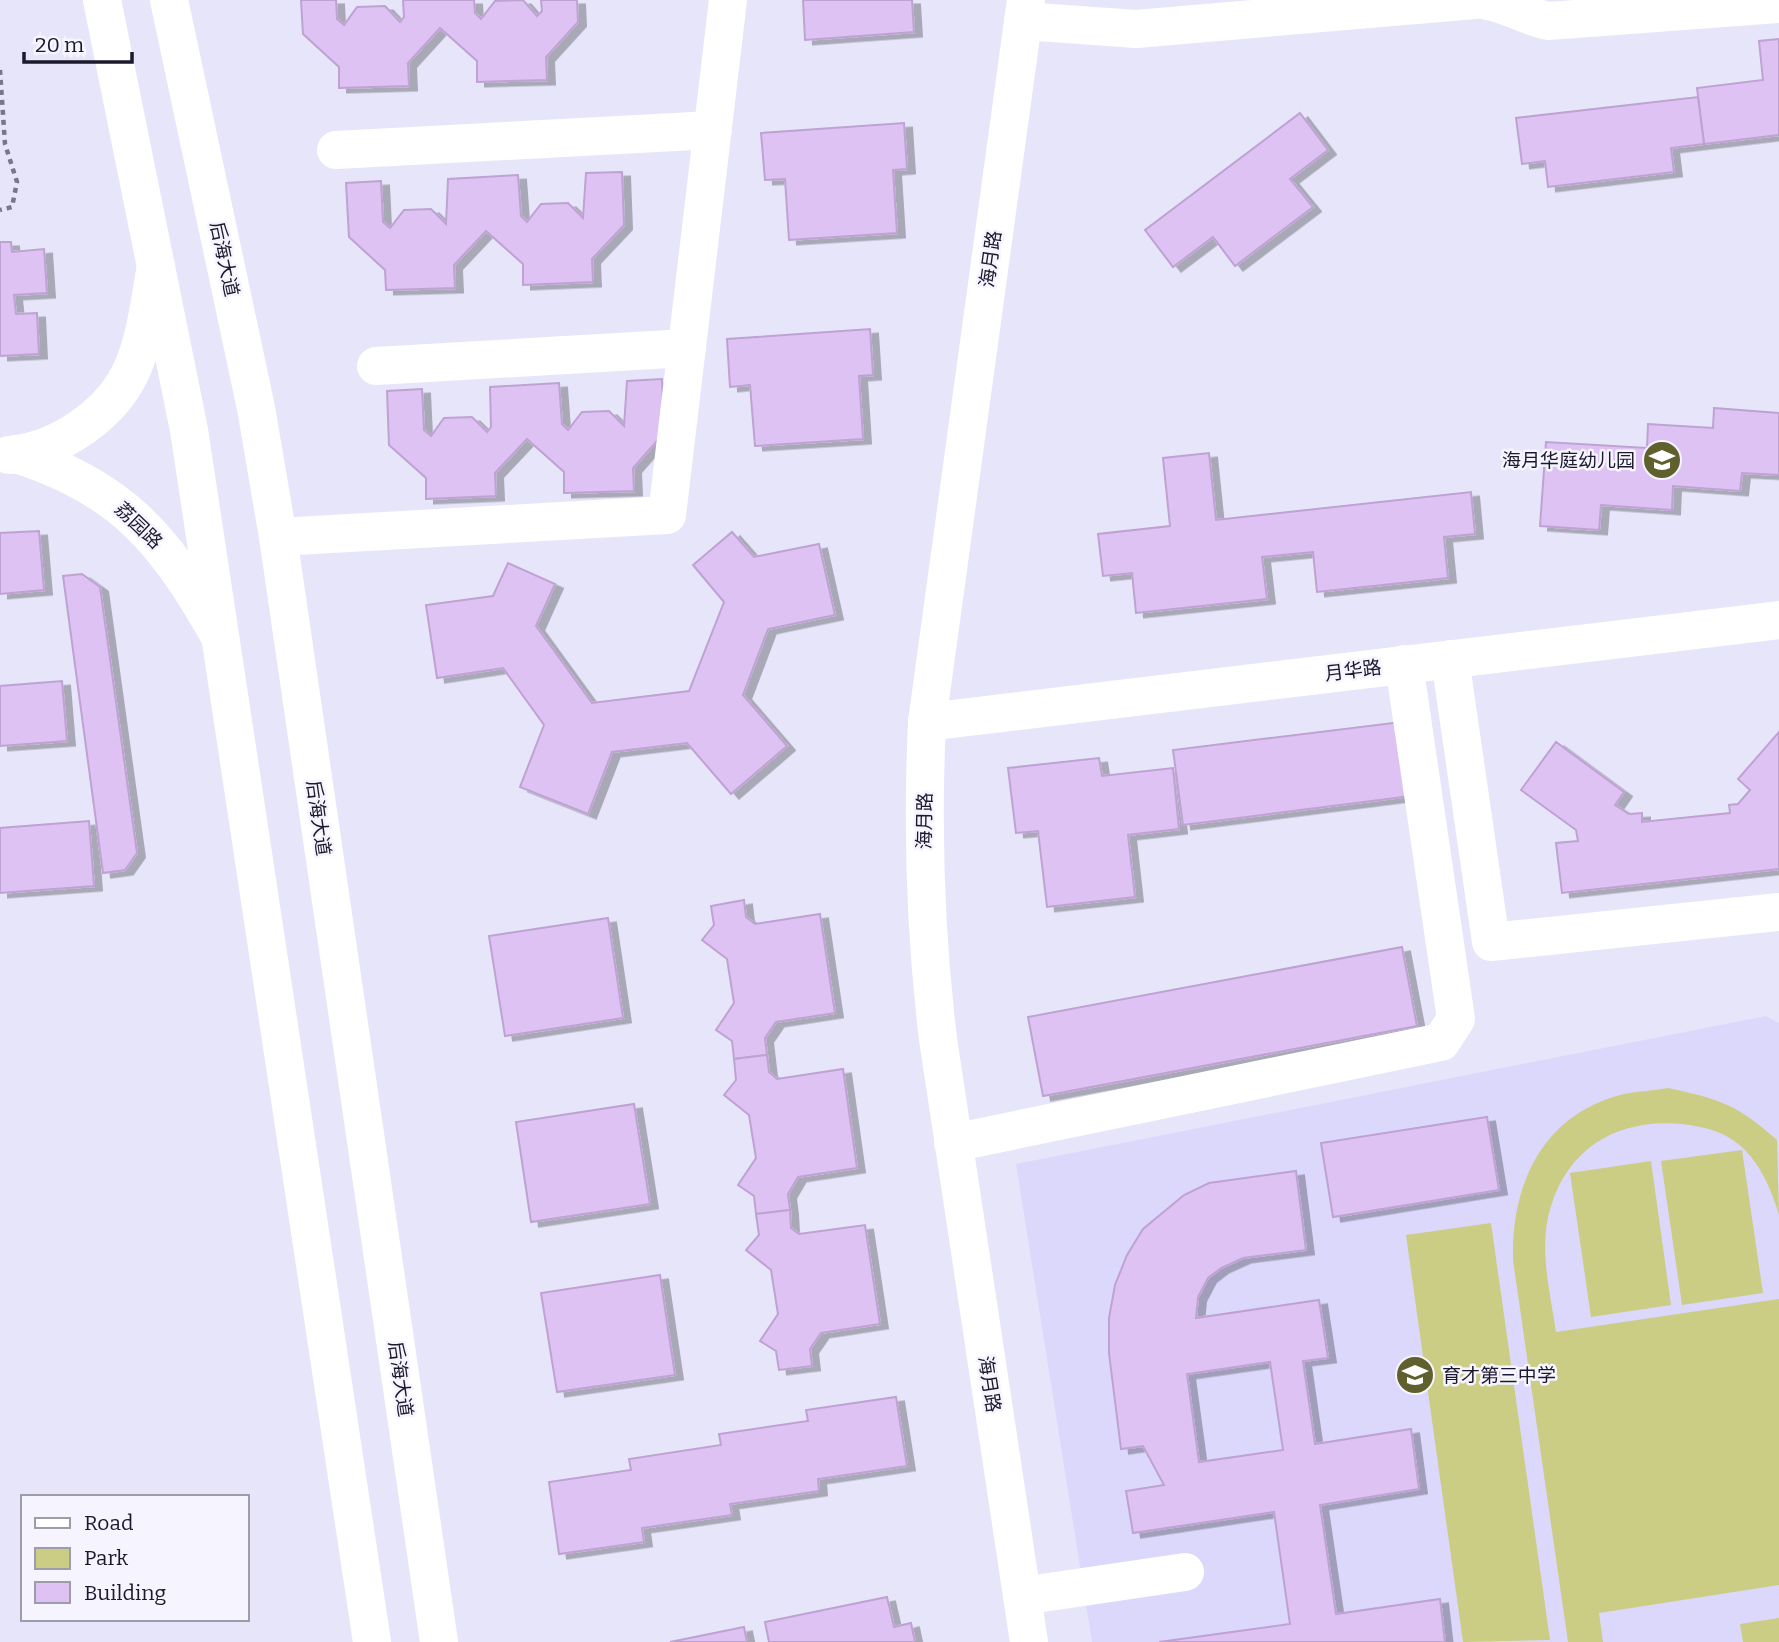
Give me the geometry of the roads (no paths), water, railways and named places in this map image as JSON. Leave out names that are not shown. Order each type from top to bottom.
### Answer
[{"type":"street","points":[[102,0],[189,430],[372,1642]]},
{"type":"street","name":"后海大道","points":[[169,0],[256,408],[278,537],[439,1642]]},
{"type":"street","points":[[278,537],[667,515],[728,0]]},
{"type":"street","points":[[1025,11],[1136,30],[1475,0]]},
{"type":"street","points":[[1482,0],[1500,3],[1532,18],[1548,21],[1779,4]]},
{"type":"street","name":"海月路","points":[[1025,11],[927,722],[923,885],[929,960],[953,1143],[1029,1642]]},
{"type":"street","points":[[336,150],[713,130]]},
{"type":"street","name":"荔园路","points":[[8,455],[62,440],[88,423],[110,400],[132,369],[143,335],[156,266]]},
{"type":"street","points":[[376,366],[687,348]]},
{"type":"street","name":"荔园路","points":[[8,455],[74,475],[97,488],[130,514],[162,546],[191,587],[223,642]]},
{"type":"street","name":"月华路","points":[[927,722],[1779,620]]},
{"type":"street","points":[[1450,659],[1491,942],[1779,912]]},
{"type":"street","points":[[953,1143],[1441,1042],[1456,1019],[1404,664]]},
{"type":"street","points":[[1022,1596],[1185,1572]]},
{"type":"place","name":"海月华庭幼儿园","points":[[1662,460]]},
{"type":"place","name":"育才第三中学","points":[[1415,1375]]}]
